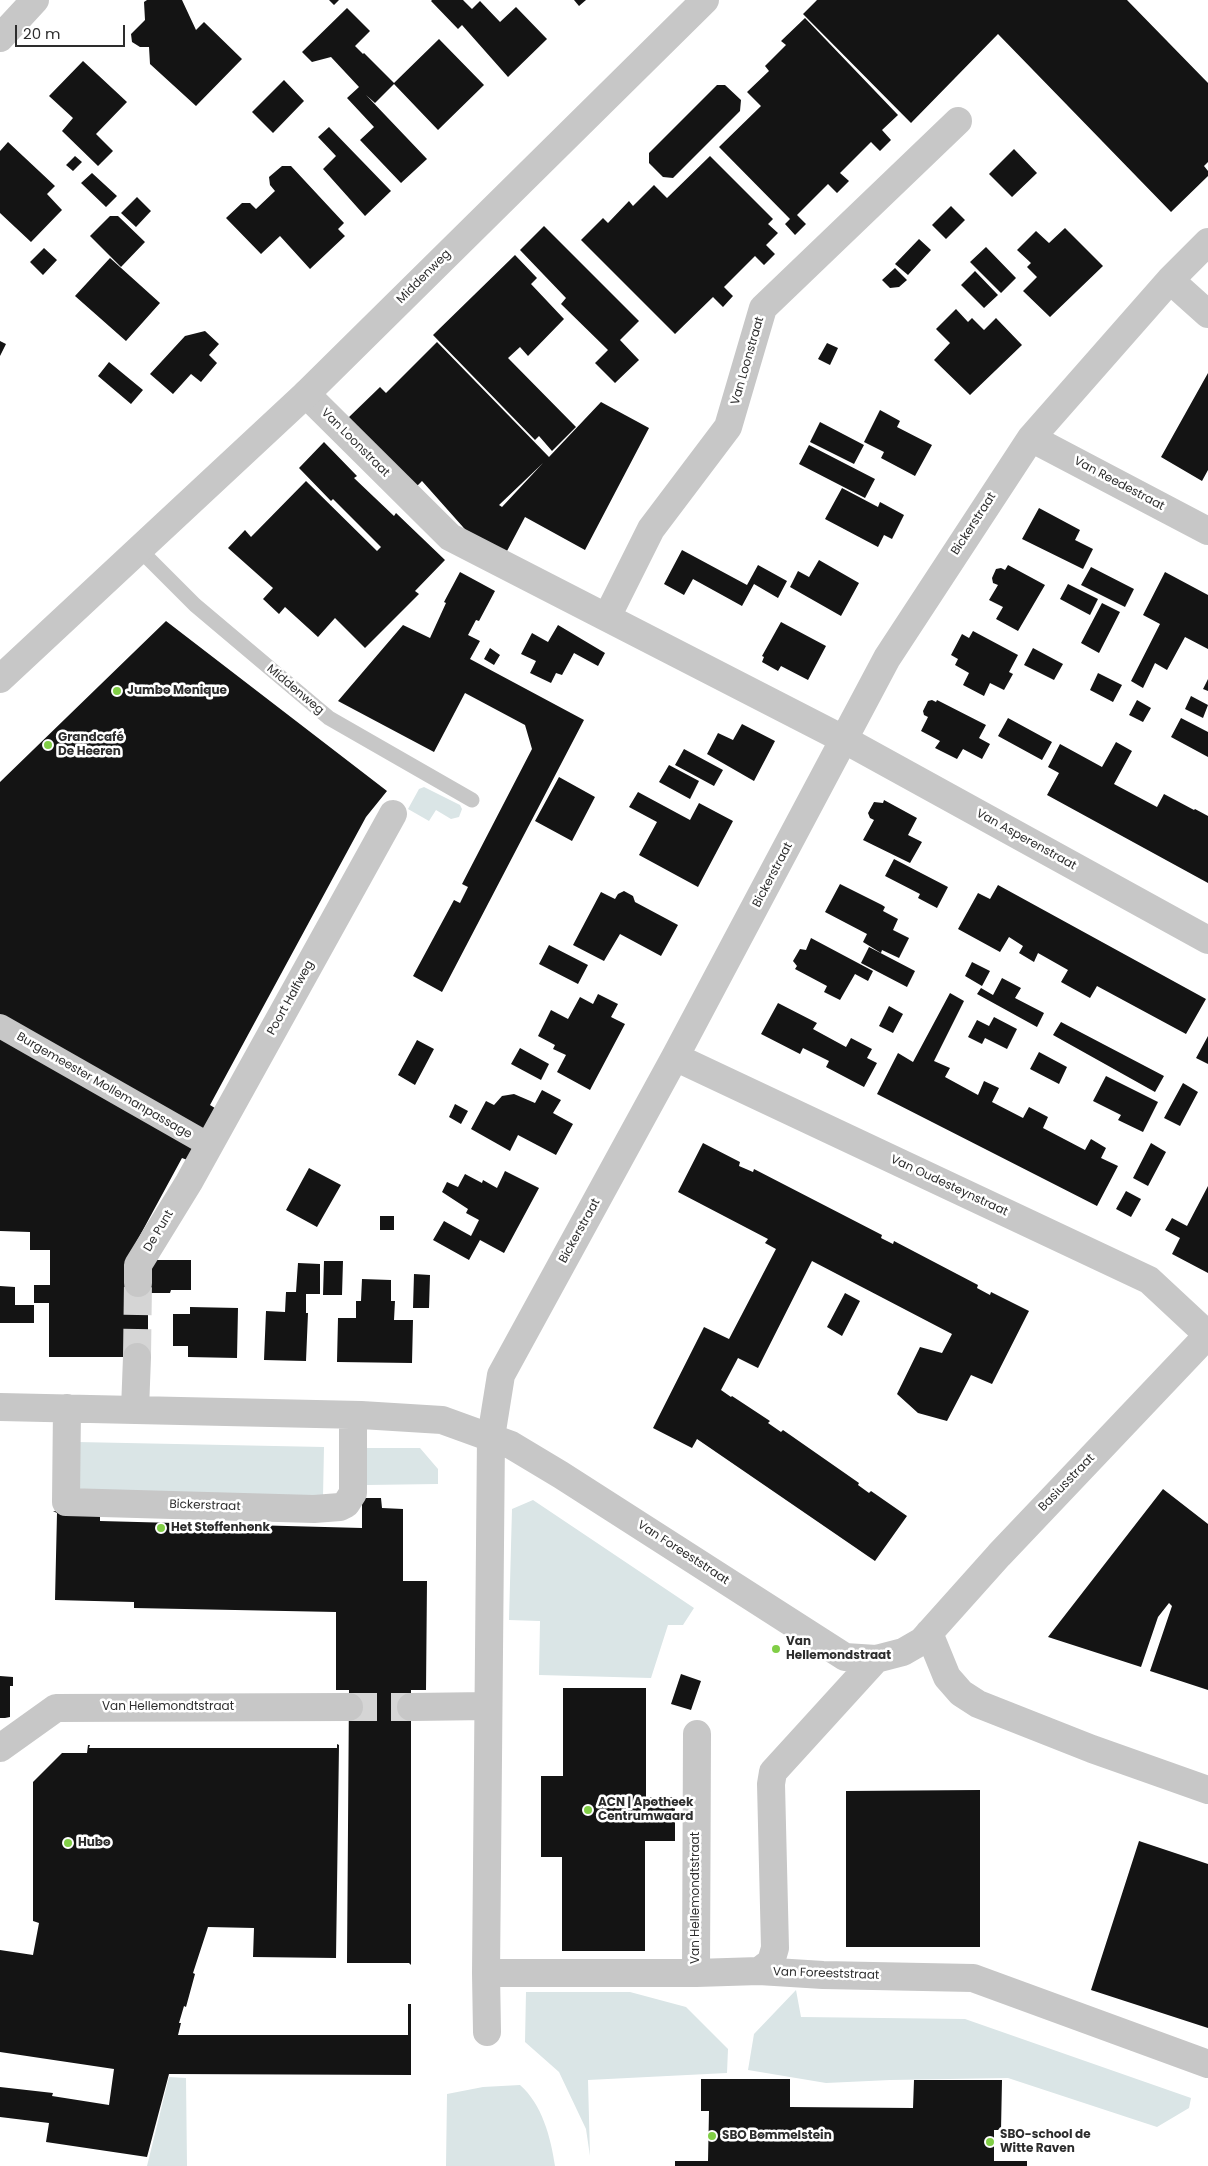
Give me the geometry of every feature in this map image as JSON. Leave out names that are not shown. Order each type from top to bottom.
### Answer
[{"type":"street","points":[[0,38],[35,0]]},
{"type":"street","name":"Middenweg","points":[[0,679],[306,394],[705,0]]},
{"type":"street","name":"Van Loonstraat","points":[[607,617],[651,529],[728,426],[763,308],[958,121]]},
{"type":"street","name":"Bickerstraat","points":[[490,1437],[501,1374],[675,1058],[887,658],[1031,438],[1170,280],[1208,242]]},
{"type":"street","points":[[1170,280],[1208,314]]},
{"type":"street","name":"Van Loonstraat","points":[[306,394],[450,537],[845,740]]},
{"type":"street","name":"Van Reedestraat","points":[[1031,438],[1208,531]]},
{"type":"street","name":"Van Asperenstraat","points":[[845,740],[1208,940]]},
{"type":"street","name":"Poort Halfweg","points":[[189,1182],[393,814]]},
{"type":"street","name":"Burgemeester Mollemanpassage","points":[[0,1026],[209,1145]]},
{"type":"street","name":"Van Oudesteynstraat","points":[[675,1058],[1149,1280],[1208,1335]]},
{"type":"street","name":"De Punt","points":[[138,1283],[138,1266],[189,1182]]},
{"type":"street","name":"Basiusstraat","points":[[929,1633],[999,1555],[1208,1335]]},
{"type":"street","points":[[130,1409],[131,1354]]},
{"type":"street","points":[[0,1407],[353,1415],[442,1420],[490,1437],[487,2032]]},
{"type":"street","name":"Bickerstraat","points":[[67,1408],[66,1502],[332,1509],[346,1504],[350,1499],[354,1486],[353,1415]]},
{"type":"street","name":"Van Foreeststraat","points":[[490,1437],[511,1445],[561,1475],[845,1657],[876,1659],[903,1652],[922,1641],[929,1633]]},
{"type":"street","points":[[929,1633],[947,1677],[961,1693],[978,1704],[1092,1749],[1208,1790]]},
{"type":"street","name":"Van Foreeststraat","points":[[759,1971],[771,1962],[775,1948],[771,1784],[773,1772],[876,1659]]},
{"type":"street","points":[[411,1707],[488,1706]]},
{"type":"street","name":"Van Hellemondtstraat","points":[[0,1748],[56,1708],[349,1707]]},
{"type":"street","name":"Van Hellemondtstraat","points":[[696,1973],[697,1734]]},
{"type":"street","name":"Van Foreeststraat","points":[[759,1971],[823,1975],[973,1978],[1208,2064]]},
{"type":"street","name":"Van Hellemondtstraat","points":[[486,1973],[696,1973],[759,1971]]},
{"type":"lane","name":"Middenweg","points":[[140,550],[195,605],[328,718],[472,800]]},
{"type":"shaded area","points":[[424,787],[460,805],[462,809],[459,817],[451,819],[436,810],[429,821],[408,809],[419,789]]},
{"type":"shaded area","points":[[77,1442],[324,1447],[323,1497],[76,1492]]},
{"type":"shaded area","points":[[367,1448],[420,1448],[438,1469],[438,1484],[367,1485]]},
{"type":"shaded area","points":[[533,1500],[694,1608],[683,1625],[668,1625],[651,1678],[539,1675],[540,1621],[509,1620],[512,1509]]},
{"type":"shaded area","points":[[796,1990],[801,2017],[965,2019],[1191,2098],[1189,2108],[1157,2127],[1008,2078],[826,2083],[748,2070],[754,2034]]},
{"type":"shaded area","points":[[526,1992],[630,1992],[686,2007],[728,2049],[727,2073],[588,2080],[590,2156],[586,2129],[559,2072],[525,2042]]},
{"type":"shaded area","points":[[169,2077],[186,2078],[187,2166],[147,2166]]},
{"type":"shaded area","points":[[520,2085],[528,2093],[540,2112],[548,2133],[555,2166],[446,2166],[447,2094],[483,2087]]},
{"type":"building","points":[[147,0],[182,0],[196,30],[204,22],[242,59],[196,106],[150,64],[149,47],[140,47],[132,42],[131,34],[145,20],[144,2]]},
{"type":"building","points":[[329,0],[339,0],[334,5]]},
{"type":"building","points":[[432,0],[463,0],[472,9],[480,1],[500,22],[516,7],[547,39],[508,77],[462,25],[458,29]]},
{"type":"building","points":[[574,0],[586,0],[579,6]]},
{"type":"building","points":[[817,0],[1127,0],[1208,83],[1208,162],[1204,166],[1208,171],[1208,176],[1171,212],[998,34],[911,123],[803,14]]},
{"type":"building","points":[[347,8],[370,31],[355,46],[394,83],[439,39],[484,85],[438,130],[394,84],[375,103],[366,95],[427,159],[401,183],[360,140],[374,127],[347,98],[359,87],[331,57],[312,62],[302,52]]},
{"type":"building","points":[[805,18],[898,115],[882,130],[891,140],[880,151],[871,142],[840,173],[849,181],[837,193],[828,184],[797,215],[806,224],[795,235],[785,224],[790,219],[719,147],[761,106],[747,92],[769,71],[765,66],[786,45],[781,41]]},
{"type":"building","points":[[83,61],[127,102],[96,134],[113,151],[98,166],[62,131],[73,118],[49,96]]},
{"type":"building","points":[[284,80],[304,101],[273,133],[252,112]]},
{"type":"building","points":[[717,85],[725,85],[741,100],[740,111],[673,178],[663,177],[649,163],[649,153]]},
{"type":"building","points":[[329,127],[391,191],[365,216],[323,169],[336,156],[318,137]]},
{"type":"building","points":[[8,142],[55,186],[47,194],[62,210],[31,242],[0,213],[0,151]]},
{"type":"building","points":[[1014,149],[1037,173],[1012,197],[989,174]]},
{"type":"building","points":[[75,156],[82,162],[73,171],[66,165]]},
{"type":"building","points":[[710,156],[773,219],[768,224],[778,233],[766,245],[775,254],[764,265],[755,256],[724,287],[733,296],[723,307],[713,297],[675,334],[581,240],[603,218],[608,223],[629,201],[633,206],[654,185],[667,198]]},
{"type":"building","points":[[282,166],[291,166],[344,223],[338,229],[345,236],[310,269],[280,236],[261,254],[226,218],[242,203],[250,203],[256,209],[275,191],[270,185],[269,177]]},
{"type":"building","points":[[92,173],[117,196],[106,207],[81,183]]},
{"type":"building","points":[[137,197],[151,211],[136,227],[121,213]]},
{"type":"building","points":[[951,206],[965,220],[946,239],[932,225]]},
{"type":"building","points":[[110,216],[118,216],[145,242],[121,267],[90,236]]},
{"type":"building","points":[[544,226],[639,321],[620,340],[639,360],[615,383],[595,363],[608,350],[561,304],[566,298],[520,250]]},
{"type":"building","points":[[1065,228],[1103,266],[1050,317],[1023,291],[1037,277],[1027,267],[1031,263],[1017,250],[1036,231],[1049,243]]},
{"type":"building","points":[[919,239],[931,250],[908,275],[895,264]]},
{"type":"building","points":[[986,247],[1016,278],[1001,293],[970,262]]},
{"type":"building","points":[[44,248],[57,260],[43,275],[30,262]]},
{"type":"building","points":[[515,255],[537,278],[531,284],[564,319],[528,356],[520,347],[508,358],[576,427],[552,451],[539,436],[535,440],[433,335]]},
{"type":"building","points":[[110,258],[160,303],[126,341],[75,296]]},
{"type":"building","points":[[895,268],[907,280],[899,287],[890,288],[882,280]]},
{"type":"building","points":[[975,271],[998,295],[984,308],[961,285]]},
{"type":"building","points":[[956,309],[968,322],[972,318],[984,330],[996,318],[1022,345],[970,395],[934,360],[950,343],[936,329]]},
{"type":"building","points":[[205,331],[219,344],[209,355],[217,363],[201,382],[191,374],[173,394],[150,374],[185,336]]},
{"type":"building","points":[[0,341],[6,344],[0,356]]},
{"type":"building","points":[[437,342],[549,457],[601,402],[649,428],[585,550],[525,517],[507,551],[471,536],[422,481],[413,490],[347,419],[380,387],[386,393]],"holes":[[[543,463],[502,507],[499,505]]]},
{"type":"building","points":[[827,343],[838,348],[830,365],[818,359]]},
{"type":"building","points":[[109,362],[143,390],[131,404],[98,376]]},
{"type":"building","points":[[1208,373],[1208,470],[1202,481],[1161,457]]},
{"type":"building","points":[[880,410],[900,421],[897,427],[932,445],[915,476],[881,458],[884,452],[864,442]]},
{"type":"building","points":[[820,422],[864,445],[854,464],[810,442]]},
{"type":"building","points":[[324,442],[357,476],[354,478],[394,516],[396,513],[445,560],[415,591],[419,594],[365,648],[335,618],[318,637],[285,607],[279,614],[263,599],[273,588],[228,548],[245,530],[251,537],[306,481],[377,551],[381,547],[333,499],[331,501],[299,468]]},
{"type":"building","points":[[809,445],[875,479],[865,498],[799,464]]},
{"type":"building","points":[[842,488],[878,507],[880,502],[904,515],[892,539],[884,535],[878,547],[825,519]]},
{"type":"building","points":[[1039,508],[1080,530],[1075,540],[1093,549],[1083,569],[1022,539]]},
{"type":"building","points":[[682,550],[747,585],[758,565],[787,581],[778,598],[754,584],[742,606],[693,579],[684,595],[664,584]]},
{"type":"building","points":[[819,560],[859,583],[841,616],[790,587],[798,571],[809,577]]},
{"type":"building","points":[[1008,565],[1045,585],[1018,631],[996,619],[1003,607],[989,600],[998,585],[993,583],[992,578],[996,569],[1001,568],[1005,570]]},
{"type":"building","points":[[1091,567],[1134,589],[1125,607],[1081,585]]},
{"type":"building","points":[[460,572],[495,591],[479,621],[476,620],[468,635],[480,641],[470,659],[584,720],[442,992],[413,976],[454,900],[460,903],[468,887],[462,884],[532,749],[525,725],[465,693],[434,752],[338,701],[403,625],[430,638],[446,603],[444,602]]},
{"type":"building","points":[[1165,572],[1208,595],[1208,649],[1185,637],[1167,670],[1155,663],[1143,688],[1131,681],[1160,624],[1143,615]]},
{"type":"building","points":[[1068,584],[1098,599],[1090,615],[1060,599]]},
{"type":"building","points":[[1102,603],[1120,612],[1099,653],[1081,643]]},
{"type":"building","points":[[166,621],[387,791],[366,817],[210,1105],[218,1110],[190,1161],[182,1158],[125,1263],[148,1260],[191,1260],[191,1290],[171,1290],[170,1293],[148,1293],[148,1357],[49,1357],[49,1303],[34,1303],[34,1285],[50,1285],[50,1250],[30,1250],[30,1232],[0,1231],[0,782]]},
{"type":"building","points":[[781,622],[826,646],[808,680],[781,666],[778,671],[762,662],[764,657],[762,656]]},
{"type":"building","points":[[558,625],[605,653],[598,666],[574,653],[562,675],[556,673],[551,683],[530,673],[536,661],[521,654],[532,633],[548,642]]},
{"type":"building","points":[[973,631],[1018,655],[1009,672],[1013,674],[1004,690],[990,683],[984,696],[963,685],[969,673],[955,665],[958,659],[951,655],[962,634],[969,638]]},
{"type":"building","points":[[490,648],[500,655],[494,665],[484,659]]},
{"type":"building","points":[[1033,648],[1063,664],[1054,680],[1024,665]]},
{"type":"building","points":[[1098,673],[1122,685],[1113,702],[1090,690]]},
{"type":"building","points":[[1208,679],[1208,691],[1203,689]]},
{"type":"building","points":[[1191,696],[1208,705],[1203,718],[1185,709]]},
{"type":"building","points":[[937,700],[986,725],[979,738],[990,744],[982,759],[963,749],[957,759],[935,748],[940,741],[921,731],[928,717],[924,715],[923,711],[928,701],[936,702]]},
{"type":"building","points":[[1137,700],[1151,708],[1143,722],[1129,715]]},
{"type":"building","points":[[1008,718],[1052,742],[1042,760],[998,736]]},
{"type":"building","points":[[1181,718],[1208,732],[1208,757],[1171,737]]},
{"type":"building","points":[[742,724],[775,741],[754,781],[707,754],[718,733],[733,740]]},
{"type":"building","points":[[1116,742],[1132,751],[1114,784],[1157,807],[1164,794],[1208,816],[1208,883],[1047,795],[1059,773],[1048,767],[1060,744],[1102,767]]},
{"type":"building","points":[[684,749],[723,770],[714,786],[675,765]]},
{"type":"building","points":[[669,765],[699,781],[690,799],[659,782]]},
{"type":"building","points":[[559,777],[595,797],[572,841],[535,821]]},
{"type":"building","points":[[638,792],[690,820],[699,803],[733,821],[698,887],[639,855],[657,822],[629,807]]},
{"type":"building","points":[[884,800],[917,818],[908,835],[922,842],[910,863],[863,840],[874,820],[870,818],[868,813],[874,802],[883,803]]},
{"type":"building","points":[[894,859],[948,887],[937,908],[918,898],[920,894],[885,876]]},
{"type":"building","points":[[840,884],[882,905],[885,907],[883,911],[898,919],[893,930],[909,938],[899,958],[882,950],[881,953],[863,942],[867,934],[825,912]]},
{"type":"building","points":[[998,885],[1206,999],[1186,1034],[1097,986],[1090,998],[1061,982],[1068,970],[1038,953],[1034,962],[1019,953],[1023,946],[1009,937],[1000,952],[958,929],[978,893],[990,899]]},
{"type":"building","points":[[624,891],[633,896],[635,902],[678,925],[661,956],[620,934],[604,961],[573,945],[601,892],[615,899],[618,894]]},
{"type":"building","points":[[811,938],[873,971],[868,981],[855,974],[840,1000],[824,992],[827,986],[795,969],[797,966],[793,961],[800,949],[806,950]]},
{"type":"building","points":[[549,945],[588,965],[578,984],[539,964]]},
{"type":"building","points":[[869,947],[915,971],[907,987],[861,963]]},
{"type":"building","points":[[972,962],[990,971],[982,986],[965,976]]},
{"type":"building","points":[[1002,978],[1021,988],[1015,998],[1044,1013],[1037,1027],[977,994],[981,988],[993,995]]},
{"type":"building","points":[[950,993],[964,1001],[934,1061],[950,1068],[945,1077],[978,1095],[984,1081],[999,1088],[992,1102],[1023,1118],[1029,1107],[1048,1117],[1043,1128],[1085,1150],[1091,1139],[1106,1148],[1101,1158],[1118,1166],[1097,1206],[877,1094],[898,1053],[913,1062]]},
{"type":"building","points":[[598,994],[618,1004],[611,1017],[625,1024],[590,1090],[557,1072],[566,1055],[553,1049],[555,1045],[538,1036],[551,1010],[568,1019],[580,997],[593,1004]]},
{"type":"building","points":[[778,1003],[817,1023],[813,1029],[846,1047],[851,1038],[872,1049],[867,1058],[877,1063],[864,1087],[826,1067],[829,1061],[803,1048],[800,1054],[761,1034]]},
{"type":"building","points":[[889,1006],[903,1014],[893,1033],[879,1026]]},
{"type":"building","points":[[994,1017],[1017,1029],[1007,1049],[985,1038],[982,1044],[968,1037],[977,1020],[989,1026]]},
{"type":"building","points":[[1061,1022],[1164,1076],[1155,1092],[1053,1035]]},
{"type":"building","points":[[1208,1036],[1208,1064],[1196,1058]]},
{"type":"building","points":[[417,1040],[434,1049],[415,1085],[398,1075]]},
{"type":"building","points":[[520,1048],[549,1064],[541,1080],[511,1064]]},
{"type":"building","points":[[1039,1052],[1067,1067],[1059,1084],[1030,1069]]},
{"type":"building","points":[[1106,1076],[1158,1102],[1143,1132],[1118,1120],[1121,1115],[1093,1101]]},
{"type":"building","points":[[1183,1083],[1198,1092],[1180,1126],[1164,1118]]},
{"type":"building","points":[[542,1090],[561,1100],[553,1113],[573,1124],[556,1155],[518,1135],[510,1151],[471,1129],[486,1101],[494,1105],[502,1096],[514,1094],[535,1103]]},
{"type":"building","points":[[455,1104],[468,1111],[461,1124],[449,1117]]},
{"type":"building","points":[[703,1143],[740,1162],[739,1166],[753,1172],[754,1169],[882,1235],[881,1238],[893,1244],[894,1241],[978,1285],[977,1288],[990,1295],[991,1292],[1029,1311],[992,1384],[971,1375],[947,1421],[918,1413],[897,1394],[920,1347],[942,1353],[952,1334],[812,1261],[758,1368],[738,1358],[721,1390],[770,1421],[768,1423],[781,1432],[783,1430],[859,1483],[858,1485],[869,1493],[871,1491],[907,1516],[875,1561],[697,1439],[692,1448],[653,1428],[704,1327],[729,1339],[776,1249],[765,1243],[768,1239],[678,1192]]},
{"type":"building","points":[[1151,1143],[1166,1152],[1148,1186],[1133,1178]]},
{"type":"building","points":[[309,1168],[341,1185],[317,1227],[286,1210]]},
{"type":"building","points":[[505,1171],[539,1188],[504,1253],[480,1240],[469,1260],[433,1240],[444,1221],[471,1236],[479,1220],[466,1213],[468,1209],[442,1192],[447,1182],[458,1187],[465,1174],[482,1183],[483,1180],[497,1188]]},
{"type":"building","points":[[1208,1186],[1208,1273],[1172,1254],[1180,1238],[1165,1230],[1172,1218],[1187,1226]]},
{"type":"building","points":[[1126,1191],[1141,1199],[1131,1217],[1116,1209]]},
{"type":"building","points":[[380,1216],[394,1216],[394,1230],[380,1230]]},
{"type":"building","points":[[324,1261],[343,1261],[342,1295],[323,1295]]},
{"type":"building","points":[[298,1263],[320,1264],[320,1294],[306,1294],[306,1313],[308,1313],[306,1361],[264,1360],[266,1311],[285,1312],[286,1292],[296,1292]]},
{"type":"building","points":[[414,1274],[430,1275],[429,1308],[413,1308]]},
{"type":"building","points":[[362,1279],[391,1280],[391,1301],[395,1301],[394,1320],[413,1320],[412,1363],[337,1362],[338,1318],[356,1318],[356,1301],[361,1301]]},
{"type":"building","points":[[0,1286],[15,1287],[15,1305],[34,1305],[34,1323],[0,1323]]},
{"type":"building","points":[[845,1293],[860,1301],[842,1336],[827,1327]]},
{"type":"building","points":[[190,1307],[238,1308],[237,1358],[188,1357],[188,1346],[173,1346],[173,1314],[190,1314]]},
{"type":"building","points":[[1163,1489],[1208,1524],[1208,1690],[1150,1671],[1172,1606],[1169,1603],[1158,1617],[1141,1667],[1048,1637]]},
{"type":"building","points":[[362,1498],[381,1498],[382,1508],[403,1509],[403,1581],[427,1581],[426,1690],[411,1690],[411,1965],[409,1963],[347,1963],[349,1690],[336,1690],[336,1612],[134,1608],[134,1602],[55,1600],[57,1513],[53,1511],[100,1513],[100,1521],[362,1528]]},
{"type":"building","points":[[681,1674],[701,1681],[691,1710],[671,1704]]},
{"type":"building","points":[[0,1676],[13,1677],[13,1686],[10,1686],[10,1717],[5,1718],[0,1718]]},
{"type":"building","points":[[563,1688],[646,1688],[646,1797],[675,1797],[675,1841],[645,1841],[645,1951],[562,1951],[562,1857],[541,1857],[541,1776],[563,1776]]},
{"type":"building","points":[[337,1744],[339,1745],[336,1958],[253,1957],[254,1928],[208,1927],[193,1973],[195,1974],[186,2007],[184,2006],[179,2023],[181,2023],[178,2035],[408,2035],[408,2004],[411,2004],[411,2075],[169,2074],[147,2157],[46,2142],[49,2123],[0,2117],[0,2087],[53,2093],[52,2096],[109,2105],[114,2069],[0,2052],[0,1950],[33,1955],[39,1923],[33,1921],[33,1782],[62,1753],[87,1753],[88,1745],[90,1745],[89,1748],[337,1748]]},
{"type":"building","points":[[980,1790],[980,1947],[846,1947],[846,1791]]},
{"type":"building","points":[[1139,1841],[1208,1864],[1208,2028],[1091,1990]]},
{"type":"building","points":[[701,2079],[790,2079],[790,2107],[913,2108],[914,2080],[1002,2080],[1001,2130],[994,2130],[994,2161],[1027,2161],[1027,2166],[675,2166],[675,2161],[708,2161],[709,2111],[701,2111]]},
{"type":"tunnel","points":[[137,1357],[138,1283]]},
{"type":"tunnel","points":[[349,1707],[411,1707]]},
{"type":"place","name":"Jumbo Monique","points":[[117,691]]},
{"type":"place","name":"Grandcafé De Heeren","points":[[48,745]]},
{"type":"place","name":"Het Stoffenhonk","points":[[161,1528]]},
{"type":"place","name":"Van Hellemondstraat","points":[[776,1649]]},
{"type":"place","name":"ACN | Apotheek Centrumwaard","points":[[588,1810]]},
{"type":"place","name":"Hubo","points":[[68,1843]]},
{"type":"place","name":"SBO Bommelstein","points":[[712,2136]]},
{"type":"place","name":"SBO-school de Witte Raven","points":[[990,2142]]}]
